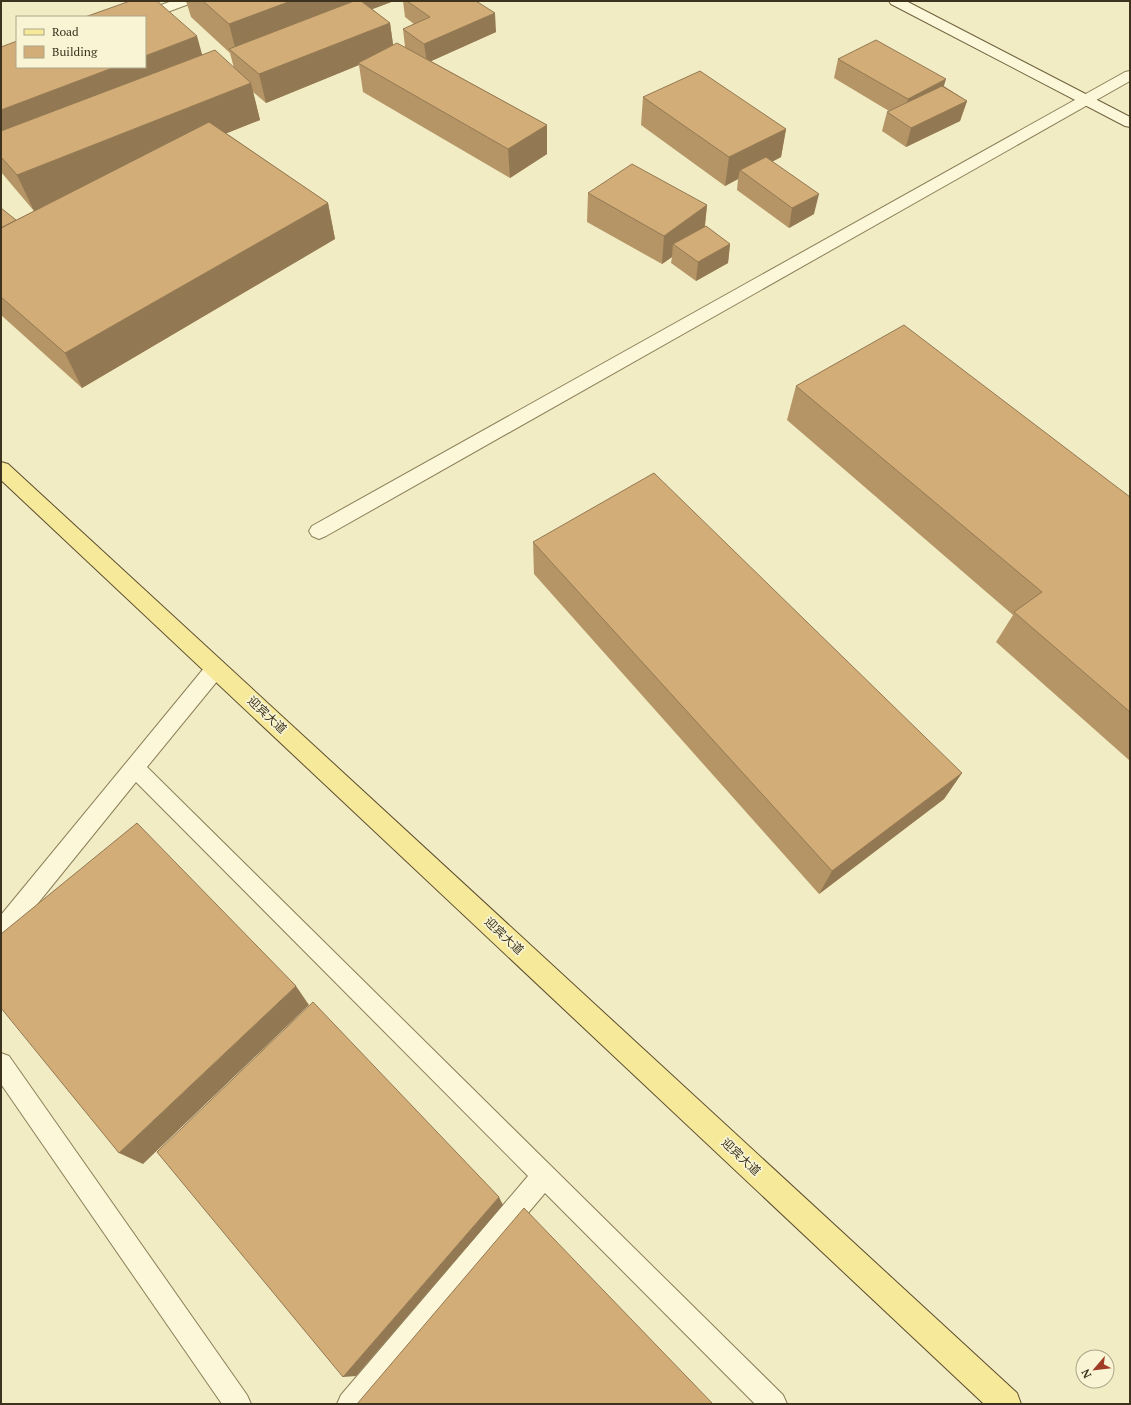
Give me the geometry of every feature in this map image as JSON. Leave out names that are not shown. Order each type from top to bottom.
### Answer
[{"type":"main road","name":"迎宾大道","points":[[1,469],[1006,1404]]},
{"type":"street","points":[[144,16],[184,1]]},
{"type":"street","points":[[896,1],[1130,123]]},
{"type":"street","points":[[318,532],[1130,75]]},
{"type":"lane","points":[[1,932],[216,668]]},
{"type":"lane","points":[[135,768],[774,1404]]},
{"type":"lane","points":[[1,1064],[238,1404]]},
{"type":"lane","points":[[350,1404],[544,1175]]},
{"type":"building","points":[[130,1],[157,1],[197,36],[146,56],[146,16],[88,16]]},
{"type":"building","points":[[203,1],[291,1],[229,24]]},
{"type":"building","points":[[354,1],[361,1],[390,23],[259,74],[229,49]]},
{"type":"building","points":[[407,1],[476,1],[495,13],[424,44],[403,29],[430,17]]},
{"type":"building","points":[[876,40],[946,79],[908,99],[838,59]]},
{"type":"building","points":[[16,41],[16,68],[112,68],[1,110],[1,47]]},
{"type":"building","points":[[397,43],[547,125],[508,149],[358,63]]},
{"type":"building","points":[[215,50],[251,83],[17,175],[1,157],[1,131]]},
{"type":"building","points":[[700,71],[786,129],[729,157],[643,97]]},
{"type":"building","points":[[942,86],[967,101],[911,128],[887,112]]},
{"type":"building","points":[[209,122],[328,203],[65,353],[1,297],[1,228]]},
{"type":"building","points":[[766,157],[819,194],[792,208],[740,170]]},
{"type":"building","points":[[632,164],[707,205],[664,236],[588,193]]},
{"type":"building","points":[[1,208],[16,220],[1,228]]},
{"type":"building","points":[[706,226],[730,244],[698,262],[673,244]]},
{"type":"building","points":[[904,325],[1130,497],[1130,712],[1014,612],[1042,592],[796,386]]},
{"type":"building","points":[[654,473],[962,773],[832,871],[533,542]]},
{"type":"building","points":[[137,823],[296,986],[119,1153],[1,1008],[1,934]]},
{"type":"building","points":[[313,1002],[499,1197],[343,1377],[157,1152]]},
{"type":"building","points":[[524,1208],[713,1404],[357,1404]]}]
